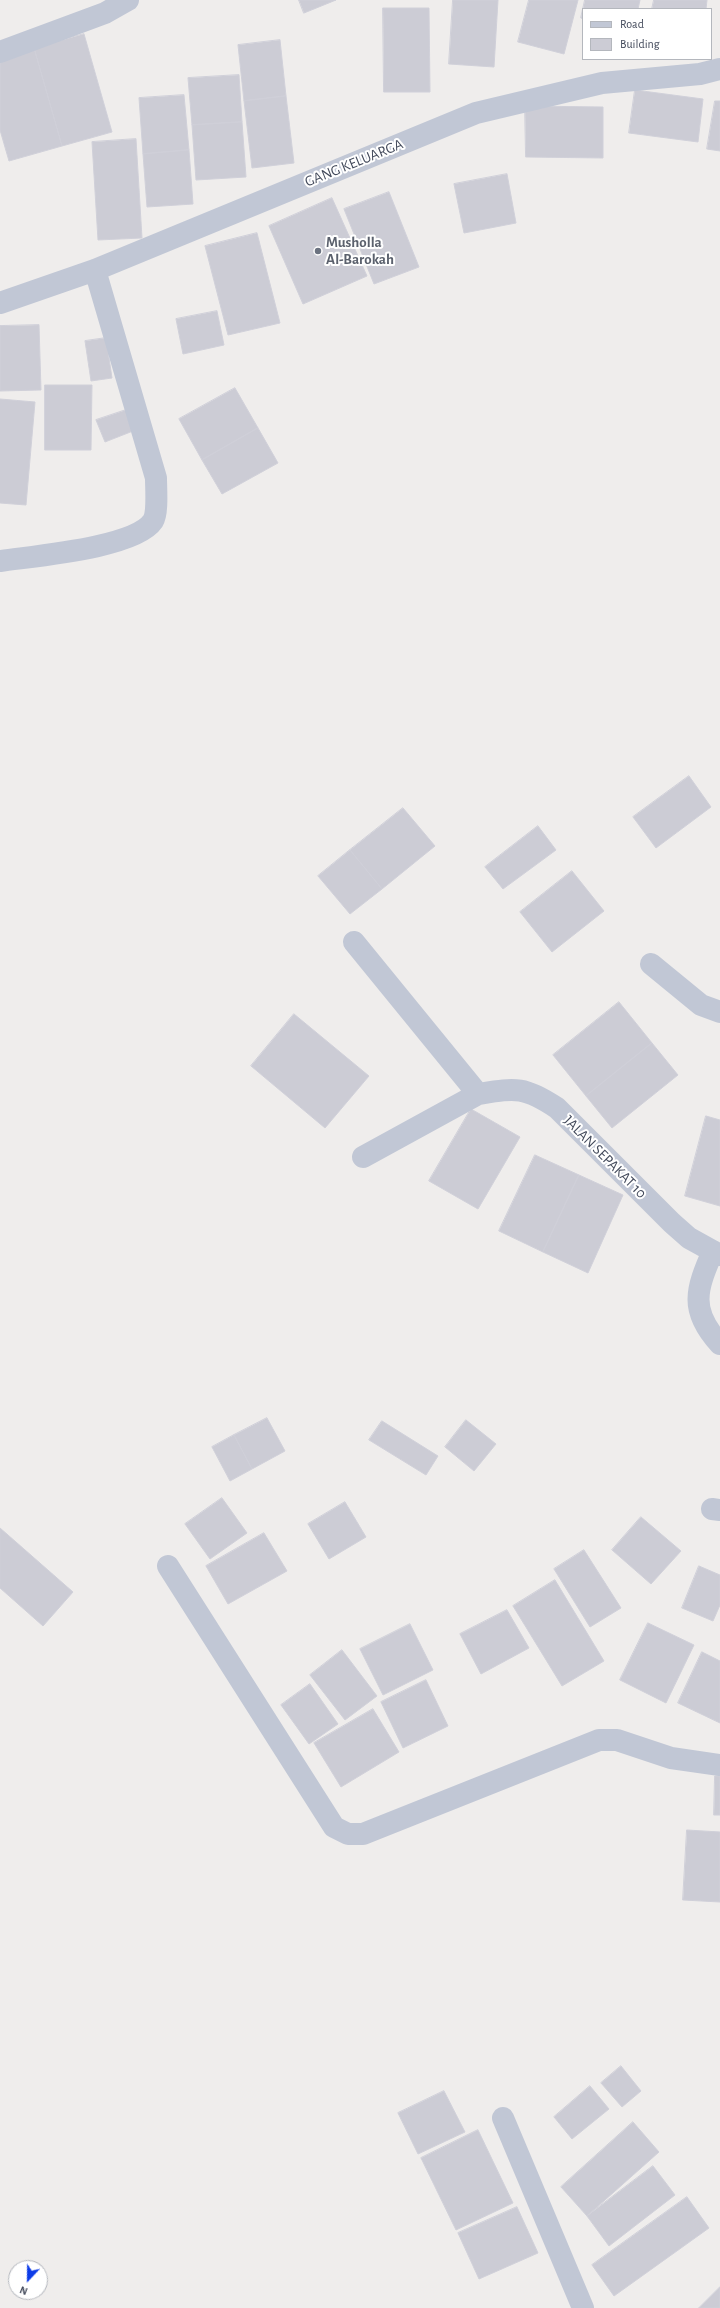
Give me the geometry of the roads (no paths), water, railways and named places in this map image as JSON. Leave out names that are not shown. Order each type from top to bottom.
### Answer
[{"type":"street","points":[[0,52],[105,13],[128,0]]},
{"type":"street","name":"GANG KELUARGA","points":[[0,303],[95,270],[476,113],[602,83],[700,74],[720,69]]},
{"type":"street","points":[[0,561],[112,543],[141,532],[153,521],[156,500],[156,478],[95,270]]},
{"type":"street","points":[[354,942],[478,1094]]},
{"type":"street","points":[[651,964],[701,1004],[720,1012]]},
{"type":"street","name":"JALAN SEPAKAT 10","points":[[364,1157],[478,1094],[515,1088],[537,1095],[557,1108],[672,1223],[689,1238],[716,1253]]},
{"type":"street","points":[[716,1253],[700,1281],[698,1308],[706,1328],[720,1344]]},
{"type":"street","points":[[168,1566],[334,1828],[348,1834],[363,1834],[599,1740],[617,1740],[671,1758],[720,1764]]},
{"type":"street","points":[[503,2118],[583,2308]]},
{"type":"place","name":"Musholla Al-Barokah","points":[[318,251]]}]
